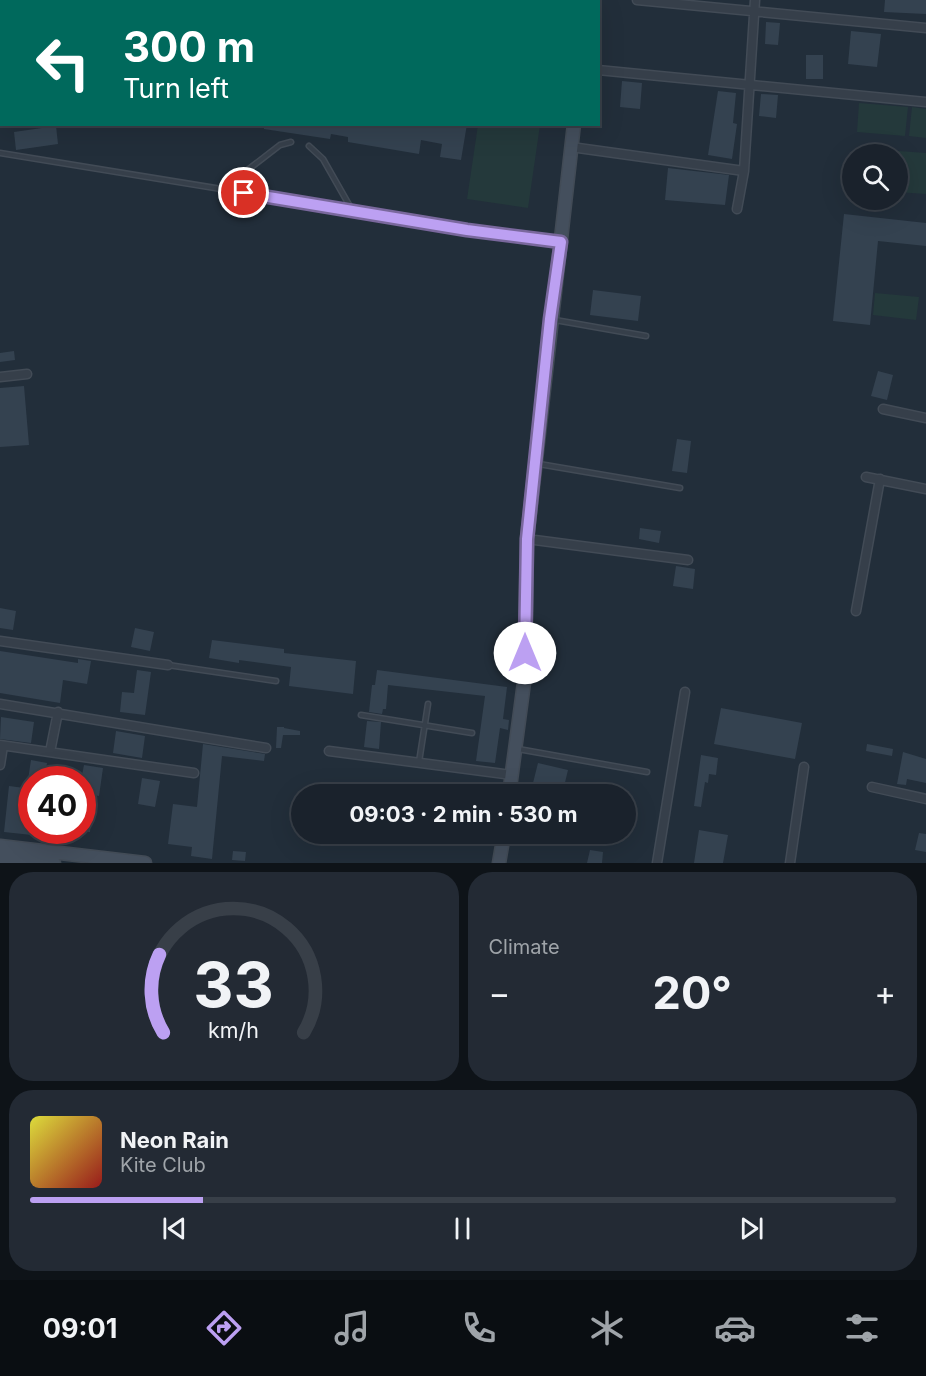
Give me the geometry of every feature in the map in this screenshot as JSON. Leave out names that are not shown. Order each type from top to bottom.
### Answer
[{"type":"street","points":[[637,0],[926,28]]},
{"type":"street","points":[[737,209],[744,171],[754,0]]},
{"type":"street","points":[[600,70],[926,102]]},
{"type":"street","points":[[511,784],[525,674],[527,539],[550,319],[574,126]]},
{"type":"street","points":[[571,147],[744,171]]},
{"type":"street","points":[[0,377],[27,374]]},
{"type":"street","points":[[883,409],[926,418]]},
{"type":"street","points":[[867,477],[926,489]]},
{"type":"street","points":[[856,611],[880,479]]},
{"type":"street","points":[[527,539],[687,560]]},
{"type":"street","points":[[0,641],[168,665]]},
{"type":"street","points":[[657,863],[685,692]]},
{"type":"street","points":[[0,704],[267,748]]},
{"type":"street","points":[[50,753],[58,712]]},
{"type":"street","points":[[0,765],[2,746],[194,773]]},
{"type":"street","points":[[328,751],[512,775]]},
{"type":"street","points":[[790,863],[804,767]]},
{"type":"street","points":[[872,787],[926,799]]},
{"type":"street","points":[[499,863],[502,844]]},
{"type":"street","points":[[0,846],[145,863]]},
{"type":"street","points":[[0,857],[54,863]]},
{"type":"lane","points":[[223,190],[280,145],[291,142]]},
{"type":"lane","points":[[309,146],[323,159],[353,210]]},
{"type":"lane","points":[[0,153],[467,230],[561,242]]},
{"type":"lane","points":[[550,319],[645,336]]},
{"type":"lane","points":[[535,463],[680,488]]},
{"type":"lane","points":[[168,665],[276,681]]},
{"type":"lane","points":[[419,762],[428,704]]},
{"type":"lane","points":[[361,715],[472,733]]},
{"type":"lane","points":[[517,749],[647,772]]},
{"type":"green space","points":[[859,103],[908,107],[905,136],[857,132]]},
{"type":"green space","points":[[912,107],[926,109],[926,138],[909,136]]},
{"type":"green space","points":[[478,126],[540,126],[528,208],[467,199]]},
{"type":"green space","points":[[908,152],[926,153],[926,194],[908,193]]},
{"type":"green space","points":[[875,293],[919,297],[916,320],[873,315]]},
{"type":"building","points":[[885,0],[926,0],[926,14],[884,12]]},
{"type":"building","points":[[766,22],[780,23],[778,45],[765,44]]},
{"type":"building","points":[[851,31],[881,34],[877,67],[848,64]]},
{"type":"building","points":[[806,55],[823,55],[823,79],[806,79]]},
{"type":"building","points":[[622,81],[642,83],[640,109],[620,107]]},
{"type":"building","points":[[718,91],[736,93],[733,123],[737,124],[732,159],[708,155]]},
{"type":"building","points":[[761,94],[778,95],[776,118],[759,116]]},
{"type":"building","points":[[56,126],[58,144],[16,150],[14,132]]},
{"type":"building","points":[[264,126],[467,126],[461,160],[440,157],[442,144],[421,140],[419,154],[348,142],[348,137],[331,134],[330,139],[264,129]]},
{"type":"building","points":[[668,168],[729,175],[725,205],[665,200]]},
{"type":"building","points":[[844,214],[926,223],[926,246],[878,241],[870,325],[833,321]]},
{"type":"building","points":[[593,290],[641,296],[638,321],[590,315]]},
{"type":"building","points":[[14,351],[15,360],[0,362],[0,353]]},
{"type":"building","points":[[878,371],[893,375],[887,400],[871,396]]},
{"type":"building","points":[[24,386],[29,445],[0,447],[0,388]]},
{"type":"building","points":[[677,439],[691,441],[687,473],[672,471]]},
{"type":"building","points":[[640,528],[661,531],[659,543],[639,539]]},
{"type":"building","points":[[676,566],[695,569],[693,589],[673,586]]},
{"type":"building","points":[[0,608],[16,611],[13,630],[0,628]]},
{"type":"building","points":[[135,628],[154,632],[150,651],[131,647]]},
{"type":"building","points":[[212,640],[284,649],[284,653],[356,661],[353,694],[289,686],[291,667],[209,658]]},
{"type":"building","points":[[0,651],[78,663],[78,659],[91,661],[87,684],[63,680],[60,703],[0,693]]},
{"type":"building","points":[[137,670],[151,672],[145,715],[120,712],[122,692],[134,693]]},
{"type":"building","points":[[377,670],[507,687],[503,719],[509,720],[508,730],[500,728],[495,763],[476,761],[485,696],[388,685],[386,709],[383,709],[382,714],[369,712],[372,685],[375,685]]},
{"type":"building","points":[[721,708],[802,723],[795,759],[714,744]]},
{"type":"building","points":[[1,717],[34,722],[31,743],[0,739]]},
{"type":"building","points":[[367,721],[381,722],[379,749],[364,747]]},
{"type":"building","points":[[277,727],[300,731],[300,735],[283,735],[281,748],[276,748]]},
{"type":"building","points":[[116,731],[145,736],[142,758],[113,753]]},
{"type":"building","points":[[203,744],[265,754],[264,761],[222,756],[212,859],[191,856],[192,847],[168,844],[173,804],[197,807]]},
{"type":"building","points":[[867,744],[893,749],[892,756],[866,751]]},
{"type":"building","points":[[903,752],[926,759],[926,783],[907,779],[906,785],[897,784]]},
{"type":"building","points":[[701,755],[718,758],[716,775],[709,774],[708,783],[705,782],[701,807],[694,806]]},
{"type":"building","points":[[31,760],[47,763],[46,766],[30,766]]},
{"type":"building","points":[[538,763],[568,770],[565,784],[533,784]]},
{"type":"building","points":[[96,767],[103,768],[99,796],[96,795]]},
{"type":"building","points":[[142,778],[160,781],[155,807],[138,804]]},
{"type":"building","points":[[9,786],[18,787],[18,834],[4,832]]},
{"type":"building","points":[[699,830],[728,835],[723,863],[694,863]]},
{"type":"building","points":[[919,833],[926,834],[926,852],[915,850]]},
{"type":"building","points":[[590,850],[603,852],[602,863],[587,863]]},
{"type":"building","points":[[233,851],[246,852],[245,861],[232,860]]},
{"type":"route","points":[[244,193],[467,230],[561,242],[550,319],[526,549],[525,653]]}]
